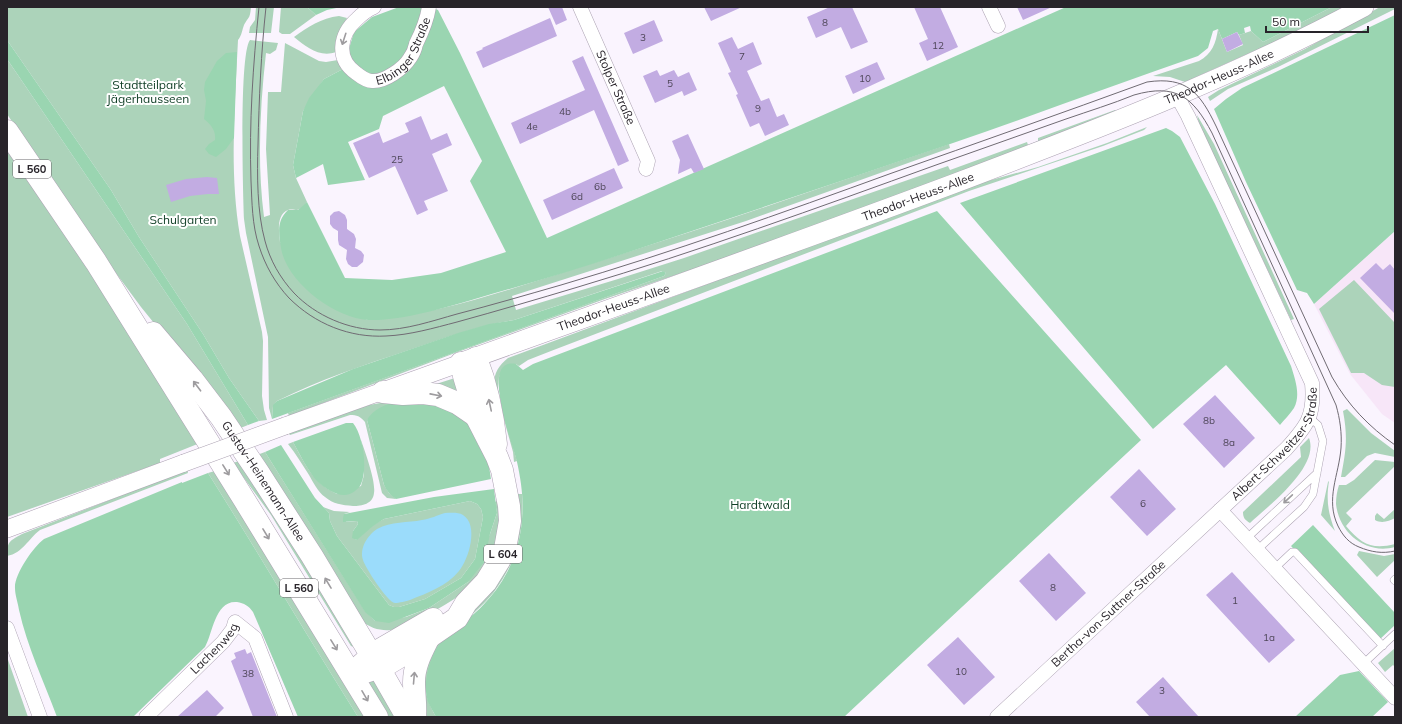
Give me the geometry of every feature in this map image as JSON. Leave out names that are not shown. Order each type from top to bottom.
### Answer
[{"type":"main road","name":"Theodor-Heuss-Allee","points":[[469,360],[898,205],[1033,154],[1177,96],[1291,45],[1364,7]]},
{"type":"main road","name":"Gustav-Heinemann-Allee","points":[[7,132],[96,262],[377,717]]},
{"type":"main road","name":"Gustav-Heinemann-Allee","points":[[96,262],[192,379],[221,417],[293,526],[376,662],[407,717]]},
{"type":"main road","name":"L 604","points":[[469,360],[464,376],[476,416],[499,464]]},
{"type":"main road","name":"L 604","points":[[466,603],[450,608],[421,627],[376,652],[376,662],[406,653],[457,618],[466,603],[486,582],[500,562],[505,549],[510,521],[509,506],[499,464],[493,419],[484,377],[469,360]]},
{"type":"main road","name":"L 604","points":[[383,392],[438,395],[457,403],[476,416]]},
{"type":"main road","points":[[348,617],[369,633],[399,639]]},
{"type":"main road","name":"L 604","points":[[415,717],[416,707],[414,680],[416,665],[428,639]]},
{"type":"main road","points":[[352,675],[376,662]]},
{"type":"street","name":"Elbinger Straße","points":[[374,7],[368,9],[352,23],[342,46],[342,56],[351,70],[362,78],[373,81],[384,79],[395,74],[410,58],[428,18],[429,7]]},
{"type":"street","name":"Stolper Straße","points":[[580,7],[648,161],[646,169]]},
{"type":"street","points":[[989,7],[998,26]]},
{"type":"street","name":"Albert-Schweitzer-Straße","points":[[1177,96],[1188,116],[1312,383],[1313,407],[1298,436],[1220,510],[1395,698]]},
{"type":"street","points":[[7,529],[284,426],[383,392],[469,360]]},
{"type":"street","name":"Bertha-von-Suttner-Straße","points":[[997,717],[1220,510]]},
{"type":"street","name":"Lachenweg","points":[[146,717],[223,642],[235,622],[255,638],[286,717]]},
{"type":"street","points":[[7,628],[40,717]]},
{"type":"lane","points":[[1257,550],[1307,504],[1313,494],[1323,441],[1318,425],[1309,417]]},
{"type":"lane","points":[[1247,538],[1317,473]]},
{"type":"lane","points":[[1275,568],[1292,552],[1296,552],[1383,646]]},
{"type":"lane","points":[[1363,664],[1395,634]]},
{"type":"shaded area","points":[[1395,231],[1395,423],[1382,414],[1350,374],[1314,304]]},
{"type":"green space","name":"Stadtteilpark Jägerhausseen","points":[[7,7],[251,7],[250,16],[244,25],[238,40],[234,113],[234,163],[240,236],[262,332],[262,396],[267,420],[259,421],[229,378],[203,334],[139,237],[111,190],[7,40]]},
{"type":"green space","points":[[256,7],[274,7],[271,33],[249,33],[250,27],[255,20]]},
{"type":"green space","points":[[281,7],[307,7],[316,15],[290,34],[282,34],[279,32]]},
{"type":"green space","points":[[307,7],[341,7],[327,10],[316,15]]},
{"type":"green space","points":[[399,7],[431,7],[438,10],[460,53],[547,238],[1066,7],[1332,7],[1263,42],[1251,31],[1250,26],[1244,28],[1245,33],[1239,35],[1237,32],[1222,39],[1218,29],[1213,31],[1208,48],[1198,56],[953,143],[610,258],[436,310],[395,318],[368,320],[355,318],[328,306],[302,286],[292,274],[285,261],[279,233],[280,223],[284,214],[288,210],[298,210],[307,202],[345,278],[392,280],[441,273],[506,252],[470,181],[482,161],[444,86],[383,116],[379,129],[348,142],[365,180],[328,185],[323,164],[296,178],[293,165],[303,111],[309,98],[324,79],[343,69],[354,32],[372,17]]},
{"type":"green space","points":[[1332,7],[1348,7],[1312,25],[1185,82],[1170,77],[1153,76],[1199,61],[1213,48],[1218,29],[1227,52],[1243,45],[1239,35],[1251,31],[1263,42]]},
{"type":"green space","points":[[1380,7],[1395,7],[1395,9],[1278,67],[1228,89],[1210,101],[1208,97],[1219,90],[1305,49]]},
{"type":"green space","points":[[1395,15],[1395,231],[1314,304],[1307,293],[1297,290],[1246,182],[1214,109],[1242,88]]},
{"type":"green space","points":[[339,16],[347,18],[338,35],[336,52],[324,54],[319,53],[308,48],[294,37],[310,26],[332,17]]},
{"type":"green space","points":[[7,40],[111,190],[139,237],[203,334],[229,378],[259,421],[248,425],[187,324],[7,59]]},
{"type":"green space","points":[[250,40],[278,43],[276,50],[270,54],[266,53],[262,94],[260,156],[264,217],[270,215],[266,149],[268,92],[281,92],[285,43],[319,61],[326,62],[338,60],[343,69],[324,79],[303,111],[293,165],[296,178],[307,202],[300,209],[288,210],[284,212],[279,224],[280,242],[367,320],[421,313],[475,300],[626,253],[949,144],[950,148],[746,221],[512,296],[516,310],[684,258],[948,166],[950,170],[1027,142],[1028,145],[1038,141],[1038,138],[1115,110],[1116,112],[1074,130],[755,248],[605,299],[455,353],[289,416],[288,413],[664,276],[666,273],[662,271],[514,320],[461,333],[342,373],[277,401],[273,406],[272,419],[269,408],[268,337],[244,219],[243,96],[244,70]]},
{"type":"green space","points":[[237,52],[234,138],[226,149],[216,157],[209,154],[205,149],[215,140],[215,133],[209,123],[204,119],[206,101],[204,90],[205,82],[217,61],[226,53]]},
{"type":"green space","points":[[7,59],[187,324],[248,425],[238,429],[141,307],[87,234],[7,114]]},
{"type":"green space","points":[[1197,115],[1214,144],[1294,319],[1291,320],[1199,124]]},
{"type":"green space","points":[[1147,127],[1144,130],[1103,146],[969,191],[551,351],[528,360],[519,366],[516,364],[503,368],[499,377],[498,388],[517,461],[514,462],[513,452],[494,384],[495,376],[498,370],[502,363],[508,358],[977,184],[1038,167],[1107,143]]},
{"type":"green space","points":[[1166,128],[1180,137],[1215,204],[1291,366],[1297,387],[1297,398],[1294,408],[1280,425],[1226,365],[1153,429],[960,203]]},
{"type":"green space","points":[[7,144],[200,443],[160,459],[160,463],[7,517]]},
{"type":"green space","name":"Hardtwald","points":[[937,211],[1141,440],[844,717],[436,717],[428,703],[426,685],[428,669],[436,648],[445,638],[480,608],[500,585],[511,564],[521,531],[523,505],[521,483],[517,462],[505,422],[499,388],[500,374],[505,365],[516,364],[523,370],[533,364]]},
{"type":"green space","points":[[663,271],[666,273],[664,276],[272,419],[273,405],[277,401],[353,369],[458,333],[489,324],[514,320]]},
{"type":"green space","points":[[1354,280],[1395,323],[1395,387],[1382,385],[1364,373],[1351,373],[1319,309]]},
{"type":"green space","points":[[455,378],[463,395],[436,384]]},
{"type":"green space","points":[[408,398],[367,420],[384,485],[389,493],[396,499],[387,498],[382,493],[365,422],[360,417],[350,415],[290,435],[288,433],[369,405]]},
{"type":"green space","points":[[408,398],[440,401],[472,426],[488,460],[491,479],[396,499],[390,494],[384,485],[367,420],[380,408]]},
{"type":"green space","points":[[1347,409],[1371,433],[1395,451],[1395,457],[1375,453],[1367,456],[1345,477],[1341,477],[1346,444],[1346,429],[1343,411]]},
{"type":"green space","points":[[346,423],[353,423],[357,428],[362,444],[364,470],[361,485],[350,494],[340,495],[325,488],[317,481],[307,468],[293,442]]},
{"type":"green space","points":[[1309,438],[1310,449],[1307,461],[1300,473],[1268,507],[1250,523],[1247,521],[1243,512],[1301,457],[1300,447]]},
{"type":"green space","points":[[361,440],[372,474],[374,493],[372,500],[366,504],[356,506],[334,503],[322,495],[288,444],[293,442],[310,472],[329,490],[337,494],[361,486],[364,475]]},
{"type":"green space","points":[[281,445],[315,498],[329,513],[330,521],[337,536],[389,605],[399,607],[425,599],[461,578],[475,559],[483,517],[481,509],[477,504],[470,501],[384,519],[373,526],[357,540],[352,538],[353,531],[358,524],[357,521],[343,522],[344,514],[434,497],[494,489],[497,513],[490,534],[484,562],[468,582],[429,608],[389,623],[375,621],[365,612],[265,452]]},
{"type":"green space","points":[[265,452],[365,611],[375,621],[406,617],[429,608],[468,582],[490,534],[497,513],[495,502],[499,500],[498,536],[493,554],[480,576],[463,592],[449,602],[407,625],[398,628],[383,630],[368,626],[362,621],[257,455]]},
{"type":"green space","points":[[242,460],[354,647],[351,646],[271,515],[233,463]]},
{"type":"green space","points":[[1375,460],[1395,462],[1395,466],[1346,513],[1352,519],[1346,526],[1362,541],[1373,546],[1387,546],[1395,544],[1395,547],[1384,549],[1364,545],[1348,532],[1338,515],[1336,504],[1339,485],[1346,485],[1354,480]]},
{"type":"green space","points":[[187,470],[188,473],[40,530],[21,549],[7,556],[10,542],[22,534]]},
{"type":"green space","points":[[218,470],[367,717],[358,717],[208,473]]},
{"type":"green space","points":[[208,473],[358,717],[298,717],[253,612],[246,605],[237,602],[224,606],[216,618],[205,647],[133,717],[57,717],[26,637],[16,596],[16,582],[25,562],[35,548],[44,539],[182,482]]},
{"type":"green space","points":[[1329,481],[1328,506],[1335,531],[1321,515]]},
{"type":"green space","points":[[518,494],[522,494],[522,521],[513,558],[502,581],[494,592],[474,613],[439,645],[428,678],[426,690],[428,701],[436,717],[427,717],[424,709],[424,659],[450,627],[519,505]]},
{"type":"green space","points":[[470,501],[477,504],[481,509],[483,517],[475,559],[461,578],[425,599],[399,607],[389,605],[337,536],[330,521],[329,513],[323,507],[334,511],[350,512],[344,514],[346,522],[357,521],[358,524],[353,531],[356,540],[373,525],[384,519]]},
{"type":"green space","points":[[1395,509],[1395,518],[1383,522],[1375,520],[1377,513],[1384,519]]},
{"type":"green space","points":[[1313,525],[1395,613],[1395,625],[1378,641],[1291,546]]},
{"type":"green space","points":[[1359,551],[1384,556],[1395,554],[1395,560],[1377,577],[1357,555]]},
{"type":"green space","points":[[1395,648],[1395,667],[1393,665],[1385,672],[1378,663]]},
{"type":"green space","points":[[7,657],[28,717],[7,717]]},
{"type":"green space","points":[[1359,671],[1388,702],[1372,717],[1295,717],[1340,675]]},
{"type":"green space","points":[[371,675],[398,717],[387,717],[369,684],[368,679]]},
{"type":"water","points":[[445,513],[457,513],[463,515],[471,526],[471,542],[463,566],[449,581],[423,595],[397,603],[391,601],[377,584],[363,560],[362,551],[365,542],[377,529],[382,526],[394,523],[417,521]]},
{"type":"building","points":[[548,7],[562,7],[567,20],[556,25]]},
{"type":"building","points":[[704,7],[742,7],[711,21]]},
{"type":"building","points":[[830,7],[852,7],[868,42],[851,49],[841,27],[816,38],[807,17]]},
{"type":"building","points":[[914,7],[940,7],[958,47],[927,61],[919,43],[928,39]]},
{"type":"building","points":[[1017,7],[1052,7],[1023,20]]},
{"type":"building","points":[[550,18],[557,36],[483,68],[476,52]]},
{"type":"building","points":[[654,20],[663,41],[633,54],[624,33]]},
{"type":"building","points":[[1237,32],[1243,44],[1227,52],[1222,39]]},
{"type":"building","points":[[732,37],[738,49],[753,42],[762,64],[747,71],[761,101],[769,98],[777,117],[784,114],[789,125],[765,136],[759,123],[750,127],[736,95],[738,94],[728,73],[731,72],[718,43]]},
{"type":"building","points":[[583,56],[629,161],[618,166],[594,110],[520,144],[511,123],[585,90],[572,61]]},
{"type":"building","points":[[877,62],[885,79],[853,94],[845,76]]},
{"type":"building","points":[[657,70],[660,76],[674,70],[678,77],[689,72],[697,90],[684,96],[682,91],[655,103],[643,76]]},
{"type":"building","points":[[421,116],[431,140],[447,133],[452,145],[432,154],[448,191],[424,201],[428,210],[417,215],[395,166],[369,178],[353,143],[379,132],[383,143],[409,132],[405,123]]},
{"type":"building","points":[[688,134],[704,169],[694,173],[691,168],[678,174],[680,160],[672,141]]},
{"type":"building","points":[[614,168],[623,188],[552,220],[543,200]]},
{"type":"building","points":[[207,177],[217,178],[219,194],[190,196],[171,202],[166,185],[186,179]]},
{"type":"building","points":[[339,211],[345,215],[347,220],[347,229],[354,234],[356,239],[355,248],[361,251],[364,255],[363,262],[357,267],[352,267],[348,264],[346,259],[347,250],[339,245],[338,231],[330,224],[330,216],[334,212]]},
{"type":"building","points":[[1376,263],[1383,270],[1390,264],[1395,270],[1395,314],[1360,278]]},
{"type":"building","points":[[1215,395],[1255,438],[1224,468],[1183,424]]},
{"type":"building","points":[[1139,469],[1176,509],[1147,536],[1110,497]]},
{"type":"building","points":[[1049,553],[1086,593],[1056,621],[1019,581]]},
{"type":"building","points":[[1232,572],[1295,640],[1269,663],[1206,595]]},
{"type":"building","points":[[958,637],[995,677],[964,705],[927,665]]},
{"type":"building","points":[[245,649],[247,654],[251,652],[277,717],[253,717],[231,661],[236,658],[234,653]]},
{"type":"building","points":[[1163,677],[1199,717],[1150,717],[1136,702]]},
{"type":"building","points":[[207,690],[224,708],[215,717],[177,717]]},
{"type":"tram line","points":[[259,7],[252,94],[251,159],[254,222],[261,253],[267,267],[279,286],[299,307],[310,315],[334,328],[359,335],[386,336],[413,333],[518,305],[668,259],[758,229],[1134,95],[1161,91],[1172,92],[1182,96],[1198,110],[1212,133],[1336,405],[1339,416],[1341,442],[1340,458],[1334,487],[1333,506],[1334,516],[1338,526],[1347,539],[1359,547],[1377,552],[1395,551]]},
{"type":"tram line","points":[[266,7],[260,76],[258,157],[258,193],[262,230],[273,262],[289,287],[312,308],[334,320],[368,329],[390,330],[429,322],[522,296],[603,272],[727,232],[1147,82],[1172,82],[1190,89],[1198,96],[1210,114],[1338,387],[1360,415],[1376,431],[1395,445]]},
{"type":"park label","name":"Schulgarten","points":[[183,220]]}]
